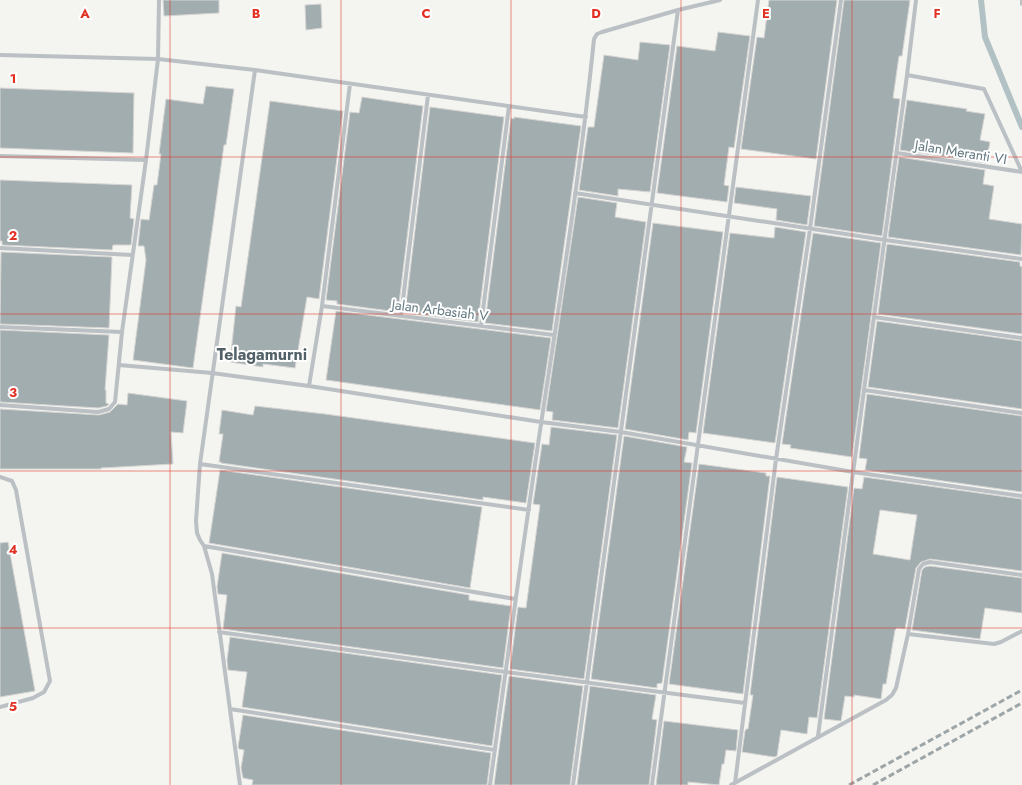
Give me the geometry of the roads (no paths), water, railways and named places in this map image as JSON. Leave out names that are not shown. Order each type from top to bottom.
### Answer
[{"type":"street","points":[[0,405],[98,412],[109,409],[115,402],[122,332],[146,160],[158,59],[159,0]]},
{"type":"street","points":[[490,785],[515,599],[586,117],[594,39],[597,34],[678,10],[720,0]]},
{"type":"street","points":[[652,785],[758,0]]},
{"type":"street","points":[[733,784],[745,703],[776,459],[810,229],[841,0]]},
{"type":"street","points":[[818,736],[897,153],[916,0]]},
{"type":"street","points":[[573,785],[678,10]]},
{"type":"street","points":[[0,55],[158,59],[255,70],[586,117]]},
{"type":"street","points":[[240,785],[212,574],[204,546],[197,533],[196,521],[200,464],[255,70]]},
{"type":"street","points":[[907,75],[984,89],[1022,172]]},
{"type":"street","points":[[309,386],[322,306],[350,84]]},
{"type":"street","points":[[401,316],[428,95]]},
{"type":"street","points":[[481,326],[509,106]]},
{"type":"street","name":"Jalan Meranti VI","points":[[897,153],[1022,172]]},
{"type":"street","points":[[0,156],[146,160]]},
{"type":"street","points":[[575,193],[810,229],[1022,259]]},
{"type":"street","points":[[0,248],[132,255]]},
{"type":"street","name":"Jalan Arbasiah V","points":[[322,306],[554,335]]},
{"type":"street","points":[[874,317],[1022,338]]},
{"type":"street","points":[[0,327],[122,332]]},
{"type":"street","points":[[119,365],[212,373],[309,386],[541,422],[621,432],[853,472],[1022,496]]},
{"type":"street","points":[[864,390],[1022,414]]},
{"type":"street","points":[[200,464],[529,510]]},
{"type":"street","points":[[0,477],[12,481],[16,490],[50,681],[44,692],[33,698],[0,706]]},
{"type":"street","points":[[204,546],[515,599]]},
{"type":"street","points":[[733,784],[818,736],[854,718],[892,695],[896,688],[908,634],[919,569],[923,564],[930,562],[1022,576]]},
{"type":"street","points":[[908,634],[994,644],[1002,642],[1022,631]]},
{"type":"street","points":[[219,632],[506,672],[745,703]]},
{"type":"street","points":[[230,709],[495,750]]},
{"type":"waterway","points":[[981,0],[985,37],[1022,127]]},
{"type":"railway","points":[[849,785],[1022,690]]},
{"type":"railway","points":[[873,785],[1022,703]]},
{"type":"district","name":"Telagamurni","points":[[262,354]]}]
